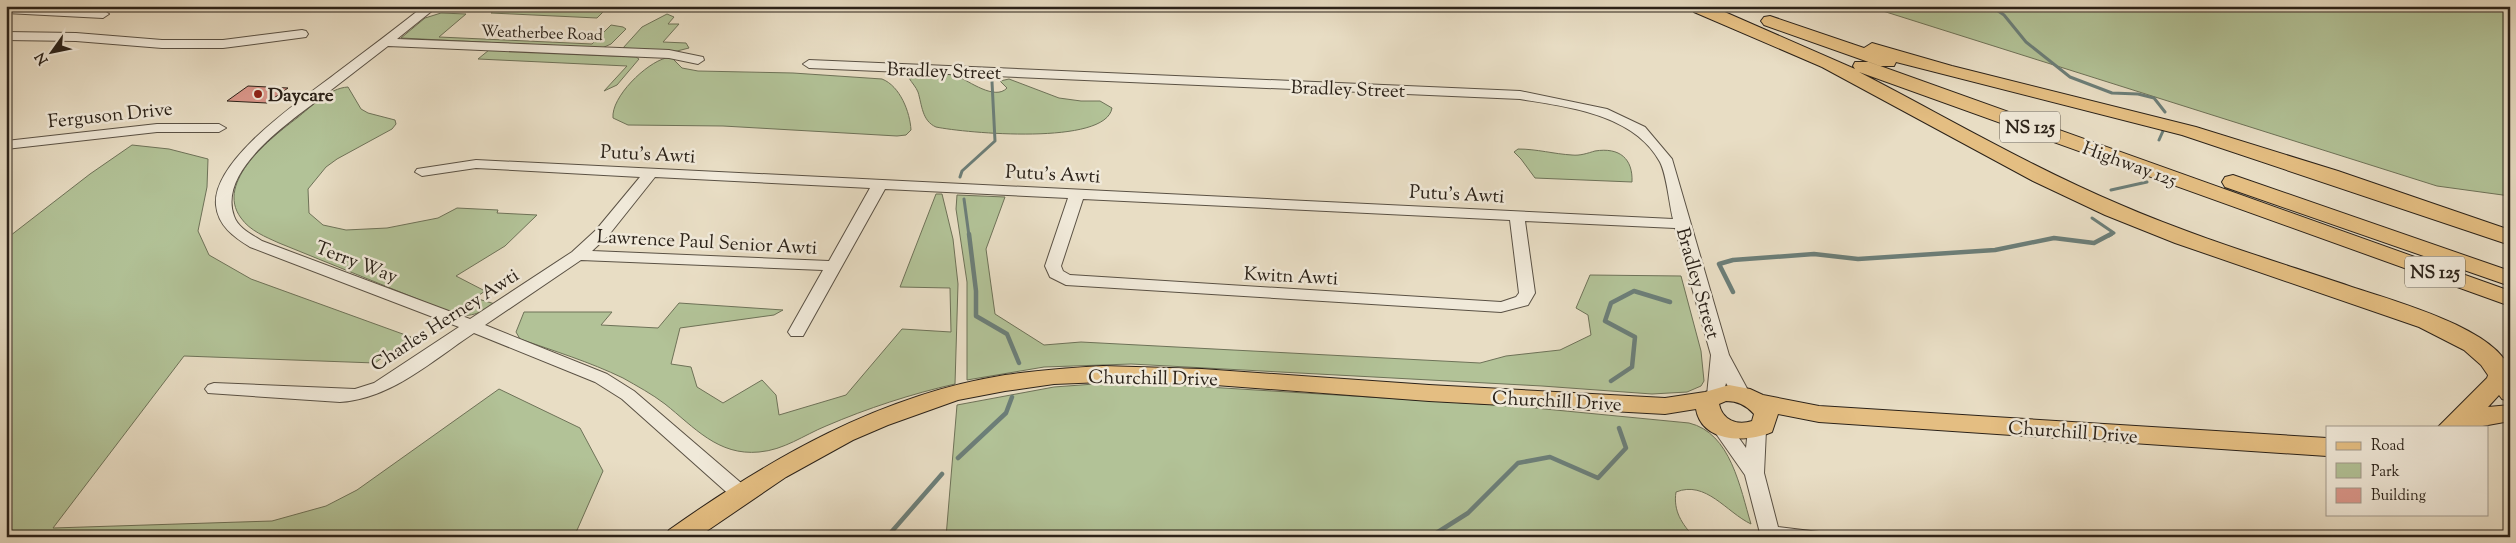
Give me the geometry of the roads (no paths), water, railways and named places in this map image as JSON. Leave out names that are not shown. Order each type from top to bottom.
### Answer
[{"type":"highway","points":[[1726,6],[1945,70],[2189,131],[2330,176],[2510,238]]},
{"type":"highway","name":"Highway 125","points":[[1726,6],[2510,279]]},
{"type":"highway","points":[[1697,7],[1829,63],[2033,172],[2120,213],[2183,238],[2410,314],[2444,328],[2478,348],[2505,377]]},
{"type":"highway","name":"Highway 125","points":[[1697,7],[2510,299]]},
{"type":"main road","name":"Churchill Drive","points":[[678,537],[740,493],[797,457],[867,423],[957,393],[1044,378],[1149,374],[1665,406],[1713,397],[1723,393],[1755,412],[1819,414],[2326,448]]},
{"type":"main road","points":[[2452,426],[2505,377]]},
{"type":"main road","points":[[1713,397],[1707,410],[1717,423]]},
{"type":"main road","name":"Churchill Drive","points":[[1665,406],[1739,432],[1755,412]]},
{"type":"main road","points":[[2454,426],[2488,415],[2510,413]]},
{"type":"street","name":"Terry Way","points":[[432,6],[271,130],[252,148],[238,166],[227,186],[222,201],[224,216],[238,235],[256,244],[473,326],[588,372],[615,386],[715,468],[740,493]]},
{"type":"street","points":[[6,9],[103,14]]},
{"type":"street","points":[[6,36],[76,37],[162,44],[223,44],[302,34]]},
{"type":"street","name":"Weatherbee Road","points":[[385,42],[669,54],[698,60]]},
{"type":"street","name":"Bradley Street","points":[[808,64],[1520,95],[1552,100],[1602,112],[1640,130],[1667,162],[1682,224],[1720,355],[1755,412]]},
{"type":"street","name":"Ferguson Drive","points":[[6,145],[157,128],[218,128]]},
{"type":"street","name":"Putu's Awti","points":[[422,172],[476,164],[1682,224]]},
{"type":"street","name":"Charles Herney Awti","points":[[214,388],[340,396],[356,395],[386,384],[578,255],[602,234],[651,173]]},
{"type":"street","points":[[796,332],[880,184]]},
{"type":"street","name":"Kwitn Awti","points":[[1077,194],[1052,266],[1056,274],[1066,280],[1501,307],[1516,304],[1528,293],[1518,216]]},
{"type":"street","name":"Lawrence Paul Senior Awti","points":[[578,255],[834,266]]},
{"type":"street","name":"Bradley Street","points":[[1713,397],[1720,355]]},
{"type":"street","points":[[1755,412],[1754,473],[1771,535],[1812,537]]},
{"type":"street","points":[[1717,423],[1754,473]]},
{"type":"waterway","points":[[1991,6],[2004,15],[2026,42],[2070,77],[2112,93],[2138,94],[2154,98],[2165,112]]},
{"type":"waterway","points":[[960,177],[962,171],[995,141],[992,82]]},
{"type":"waterway","points":[[2159,140],[2163,131]]},
{"type":"waterway","points":[[2111,190],[2147,182]]},
{"type":"waterway","points":[[964,199],[969,236]]},
{"type":"waterway","points":[[2092,218],[2114,233],[2109,236]]},
{"type":"waterway","points":[[969,234],[976,291],[976,316],[1007,334],[1019,363]]},
{"type":"waterway","points":[[1733,292],[1719,264],[1733,260],[1814,254],[1858,259],[1995,250],[2054,238],[2094,243],[2111,234]]},
{"type":"waterway","points":[[1611,381],[1632,367],[1635,337],[1605,321],[1611,303],[1634,291],[1670,302]]},
{"type":"waterway","points":[[958,458],[1006,413],[1012,397]]},
{"type":"waterway","points":[[1430,537],[1468,513],[1518,463],[1550,457],[1598,478],[1626,448],[1619,428]]},
{"type":"waterway","points":[[887,537],[942,474]]},
{"type":"place","name":"Daycare","points":[[258,94]]}]
